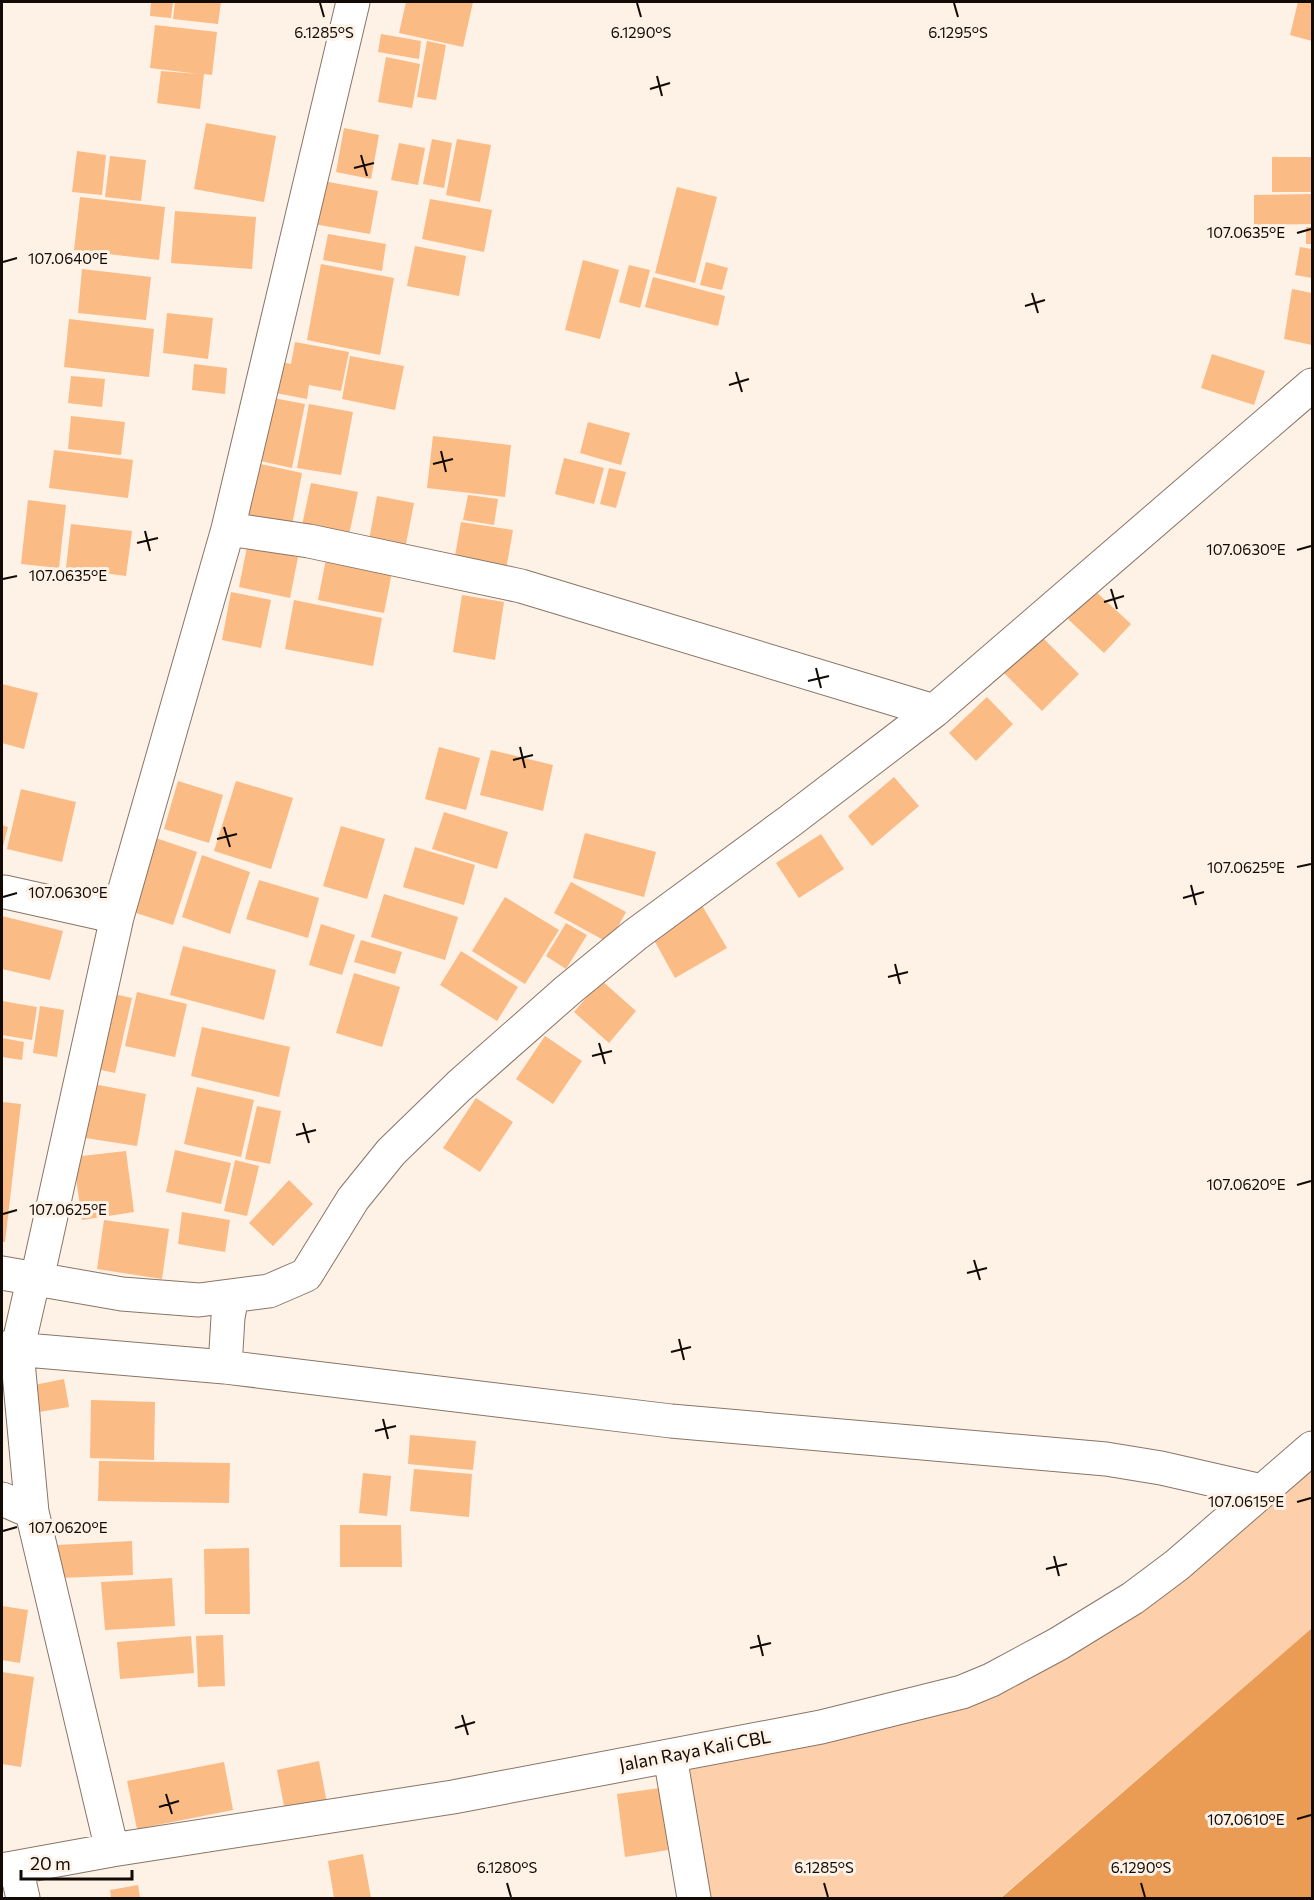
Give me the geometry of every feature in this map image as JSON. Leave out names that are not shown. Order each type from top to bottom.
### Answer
[{"type":"street","points":[[112,1850],[33,1512],[14,1344],[33,1286],[117,917],[228,529],[353,2]]},
{"type":"street","points":[[2,1273],[33,1286],[199,1300],[230,1307],[306,1275],[359,1191],[391,1152],[459,1086],[568,990],[635,935],[934,711],[1312,385]]},
{"type":"street","points":[[228,529],[309,541],[521,586],[934,711]]},
{"type":"street","points":[[5,892],[117,917]]},
{"type":"street","points":[[225,1360],[230,1307]]},
{"type":"street","points":[[14,1344],[96,1355],[225,1360],[671,1421],[1106,1459],[1161,1468],[1262,1491]]},
{"type":"street","name":"Jalan Raya Kali CBL","points":[[13,1879],[112,1850],[453,1797],[821,1727],[962,1692],[991,1680],[1093,1624],[1133,1598],[1177,1565],[1312,1448]]},
{"type":"street","points":[[2,1499],[33,1512]]},
{"type":"street","points":[[670,1756],[694,1899]]},
{"type":"shaded area","points":[[1312,1448],[1312,1628],[1000,1898],[694,1898],[670,1756],[936,1700],[1133,1598]]},
{"type":"shaded area","points":[[1312,1628],[1312,1898],[1001,1898]]},
{"type":"building","points":[[151,2],[173,2],[171,18],[150,16]]},
{"type":"building","points":[[175,2],[221,2],[218,24],[173,19]]},
{"type":"building","points":[[406,2],[473,2],[463,47],[399,33]]},
{"type":"building","points":[[1298,2],[1312,2],[1312,41],[1290,35]]},
{"type":"building","points":[[155,25],[217,32],[212,75],[204,74],[200,109],[157,103],[161,71],[199,74],[150,68]]},
{"type":"building","points":[[381,34],[421,41],[419,59],[378,52]]},
{"type":"building","points":[[427,41],[446,45],[436,100],[417,97]]},
{"type":"building","points":[[386,57],[420,64],[412,108],[378,102]]},
{"type":"building","points":[[206,123],[276,136],[264,202],[194,189]]},
{"type":"building","points":[[344,128],[379,135],[371,179],[336,172]]},
{"type":"building","points":[[432,139],[452,143],[444,188],[423,184]]},
{"type":"building","points":[[457,139],[491,145],[480,202],[446,195]]},
{"type":"building","points":[[399,143],[425,148],[418,185],[391,180]]},
{"type":"building","points":[[77,151],[106,155],[102,195],[72,192]]},
{"type":"building","points":[[110,156],[146,160],[141,201],[105,197]]},
{"type":"building","points":[[1272,157],[1312,157],[1312,192],[1272,192]]},
{"type":"building","points":[[323,181],[378,191],[370,234],[314,224]]},
{"type":"building","points":[[677,187],[717,197],[695,283],[655,273]]},
{"type":"building","points":[[1312,194],[1312,224],[1254,225],[1254,195]]},
{"type":"building","points":[[80,197],[165,207],[159,260],[74,250]]},
{"type":"building","points":[[430,199],[492,210],[484,252],[422,239]]},
{"type":"building","points":[[175,211],[256,217],[252,269],[171,263]]},
{"type":"building","points":[[1306,227],[1312,227],[1312,244],[1306,244]]},
{"type":"building","points":[[328,234],[386,244],[382,271],[323,260]]},
{"type":"building","points":[[415,246],[466,256],[459,296],[407,286]]},
{"type":"building","points":[[1300,247],[1312,249],[1312,278],[1295,275]]},
{"type":"building","points":[[583,260],[619,270],[600,339],[565,330]]},
{"type":"building","points":[[706,262],[728,268],[722,290],[700,285]]},
{"type":"building","points":[[321,264],[394,278],[380,355],[307,340]]},
{"type":"building","points":[[629,265],[650,270],[640,308],[619,302]]},
{"type":"building","points":[[82,269],[151,277],[146,320],[78,313]]},
{"type":"building","points":[[653,277],[725,296],[718,326],[645,307]]},
{"type":"building","points":[[1292,289],[1312,293],[1312,345],[1284,339]]},
{"type":"building","points":[[167,313],[213,318],[208,359],[163,353]]},
{"type":"building","points":[[69,319],[154,329],[149,377],[64,367]]},
{"type":"building","points":[[295,342],[349,352],[341,391],[309,385],[307,399],[265,391],[272,360],[291,364]]},
{"type":"building","points":[[1212,354],[1265,371],[1254,405],[1201,388]]},
{"type":"building","points":[[350,356],[404,366],[395,410],[342,399]]},
{"type":"building","points":[[194,364],[227,368],[225,394],[192,390]]},
{"type":"building","points":[[71,376],[105,379],[102,407],[68,403]]},
{"type":"building","points":[[268,397],[305,404],[292,468],[256,460]]},
{"type":"building","points":[[309,404],[353,412],[341,475],[297,468]]},
{"type":"building","points":[[71,416],[125,422],[121,455],[68,449]]},
{"type":"building","points":[[588,422],[630,433],[621,465],[580,453]]},
{"type":"building","points":[[433,436],[511,445],[505,497],[427,488]]},
{"type":"building","points":[[54,450],[133,460],[128,498],[49,488]]},
{"type":"building","points":[[564,458],[604,468],[594,504],[555,494]]},
{"type":"building","points":[[256,463],[302,473],[291,530],[245,520]]},
{"type":"building","points":[[609,468],[626,472],[616,508],[600,504]]},
{"type":"building","points":[[311,483],[358,492],[348,540],[301,530]]},
{"type":"building","points":[[468,495],[498,499],[494,525],[463,520]]},
{"type":"building","points":[[377,496],[414,503],[404,554],[368,546]]},
{"type":"building","points":[[28,500],[66,505],[59,568],[21,564]]},
{"type":"building","points":[[461,522],[513,530],[505,575],[453,567]]},
{"type":"building","points":[[71,524],[132,531],[126,576],[66,568]]},
{"type":"building","points":[[247,547],[298,557],[290,598],[239,587]]},
{"type":"building","points":[[326,559],[392,572],[384,613],[318,600]]},
{"type":"building","points":[[1094,590],[1131,624],[1104,653],[1068,619]]},
{"type":"building","points":[[231,592],[271,600],[261,648],[222,640]]},
{"type":"building","points":[[462,595],[504,602],[495,660],[453,652]]},
{"type":"building","points":[[294,600],[382,618],[373,666],[285,649]]},
{"type":"building","points":[[1038,633],[1079,674],[1042,711],[1001,670]]},
{"type":"building","points":[[2,684],[38,693],[24,749],[2,743]]},
{"type":"building","points":[[987,697],[1013,724],[976,761],[949,733]]},
{"type":"building","points":[[439,747],[480,758],[466,810],[425,799]]},
{"type":"building","points":[[491,750],[553,765],[543,811],[480,795]]},
{"type":"building","points":[[894,777],[919,806],[872,846],[848,816]]},
{"type":"building","points":[[178,781],[223,795],[209,843],[164,829]]},
{"type":"building","points":[[236,781],[293,798],[271,869],[214,851]]},
{"type":"building","points":[[21,789],[76,802],[62,862],[7,849]]},
{"type":"building","points":[[444,812],[508,832],[497,869],[432,849]]},
{"type":"building","points":[[2,825],[8,827],[2,850]]},
{"type":"building","points":[[341,826],[385,839],[367,899],[323,886]]},
{"type":"building","points":[[585,833],[656,852],[644,897],[573,878]]},
{"type":"building","points":[[821,834],[844,869],[799,898],[776,863]]},
{"type":"building","points":[[150,836],[197,852],[173,925],[127,910]]},
{"type":"building","points":[[415,847],[475,865],[464,905],[403,887]]},
{"type":"building","points":[[202,855],[250,872],[230,934],[182,917]]},
{"type":"building","points":[[259,880],[319,898],[308,938],[246,919]]},
{"type":"building","points":[[571,882],[626,912],[609,943],[554,913]]},
{"type":"building","points":[[384,894],[458,917],[445,960],[371,937]]},
{"type":"building","points":[[505,897],[559,930],[525,984],[472,951]]},
{"type":"building","points":[[700,902],[727,948],[675,978],[649,931]]},
{"type":"building","points":[[2,916],[63,931],[50,980],[2,969]]},
{"type":"building","points":[[566,923],[587,935],[566,969],[546,956]]},
{"type":"building","points":[[321,924],[355,935],[342,975],[309,965]]},
{"type":"building","points":[[361,940],[402,952],[395,974],[354,962]]},
{"type":"building","points":[[183,946],[276,970],[264,1020],[170,995]]},
{"type":"building","points":[[461,951],[518,987],[497,1021],[440,985]]},
{"type":"building","points":[[354,973],[400,987],[382,1047],[336,1033]]},
{"type":"building","points":[[601,980],[636,1011],[609,1043],[574,1012]]},
{"type":"building","points":[[105,992],[132,998],[115,1073],[88,1067]]},
{"type":"building","points":[[137,992],[187,1004],[175,1057],[125,1046]]},
{"type":"building","points":[[2,1001],[37,1007],[32,1040],[2,1035]]},
{"type":"building","points":[[40,1006],[64,1010],[57,1057],[33,1053]]},
{"type":"building","points":[[202,1027],[290,1047],[279,1097],[191,1076]]},
{"type":"building","points":[[545,1036],[582,1061],[553,1104],[516,1079]]},
{"type":"building","points":[[2,1038],[24,1042],[22,1060],[2,1057]]},
{"type":"building","points":[[88,1083],[146,1094],[137,1146],[79,1137]]},
{"type":"building","points":[[197,1087],[254,1100],[241,1157],[184,1144]]},
{"type":"building","points":[[476,1098],[513,1122],[480,1172],[443,1148]]},
{"type":"building","points":[[2,1102],[21,1104],[5,1242],[2,1242]]},
{"type":"building","points":[[257,1106],[281,1111],[270,1164],[245,1159]]},
{"type":"building","points":[[175,1150],[231,1163],[221,1204],[166,1192]]},
{"type":"building","points":[[126,1151],[134,1212],[82,1220],[73,1157]]},
{"type":"building","points":[[235,1160],[259,1166],[247,1216],[224,1211]]},
{"type":"building","points":[[289,1180],[313,1204],[273,1246],[249,1223]]},
{"type":"building","points":[[182,1212],[230,1220],[225,1252],[178,1244]]},
{"type":"building","points":[[104,1220],[169,1229],[162,1279],[97,1269]]},
{"type":"building","points":[[64,1379],[69,1407],[39,1412],[34,1385]]},
{"type":"building","points":[[91,1400],[155,1402],[154,1460],[90,1458]]},
{"type":"building","points":[[410,1435],[476,1441],[473,1470],[408,1464]]},
{"type":"building","points":[[99,1461],[230,1463],[229,1503],[98,1501]]},
{"type":"building","points":[[414,1469],[472,1474],[469,1517],[410,1511]]},
{"type":"building","points":[[363,1473],[391,1476],[387,1516],[359,1513]]},
{"type":"building","points":[[340,1525],[401,1525],[402,1567],[340,1567]]},
{"type":"building","points":[[132,1541],[133,1575],[60,1578],[58,1545]]},
{"type":"building","points":[[249,1548],[250,1614],[205,1614],[204,1549]]},
{"type":"building","points":[[172,1578],[175,1626],[105,1630],[101,1582]]},
{"type":"building","points":[[2,1606],[28,1610],[20,1663],[2,1660]]},
{"type":"building","points":[[223,1635],[225,1686],[198,1687],[196,1636]]},
{"type":"building","points":[[191,1636],[194,1673],[120,1679],[117,1642]]},
{"type":"building","points":[[2,1672],[34,1677],[21,1767],[2,1764]]},
{"type":"building","points":[[319,1761],[327,1803],[285,1811],[277,1770]]},
{"type":"building","points":[[224,1762],[233,1810],[137,1829],[127,1781]]},
{"type":"building","points":[[660,1788],[668,1850],[625,1857],[617,1794]]},
{"type":"building","points":[[363,1854],[371,1898],[334,1898],[328,1861]]},
{"type":"building","points":[[138,1885],[140,1898],[111,1898],[110,1890]]}]
